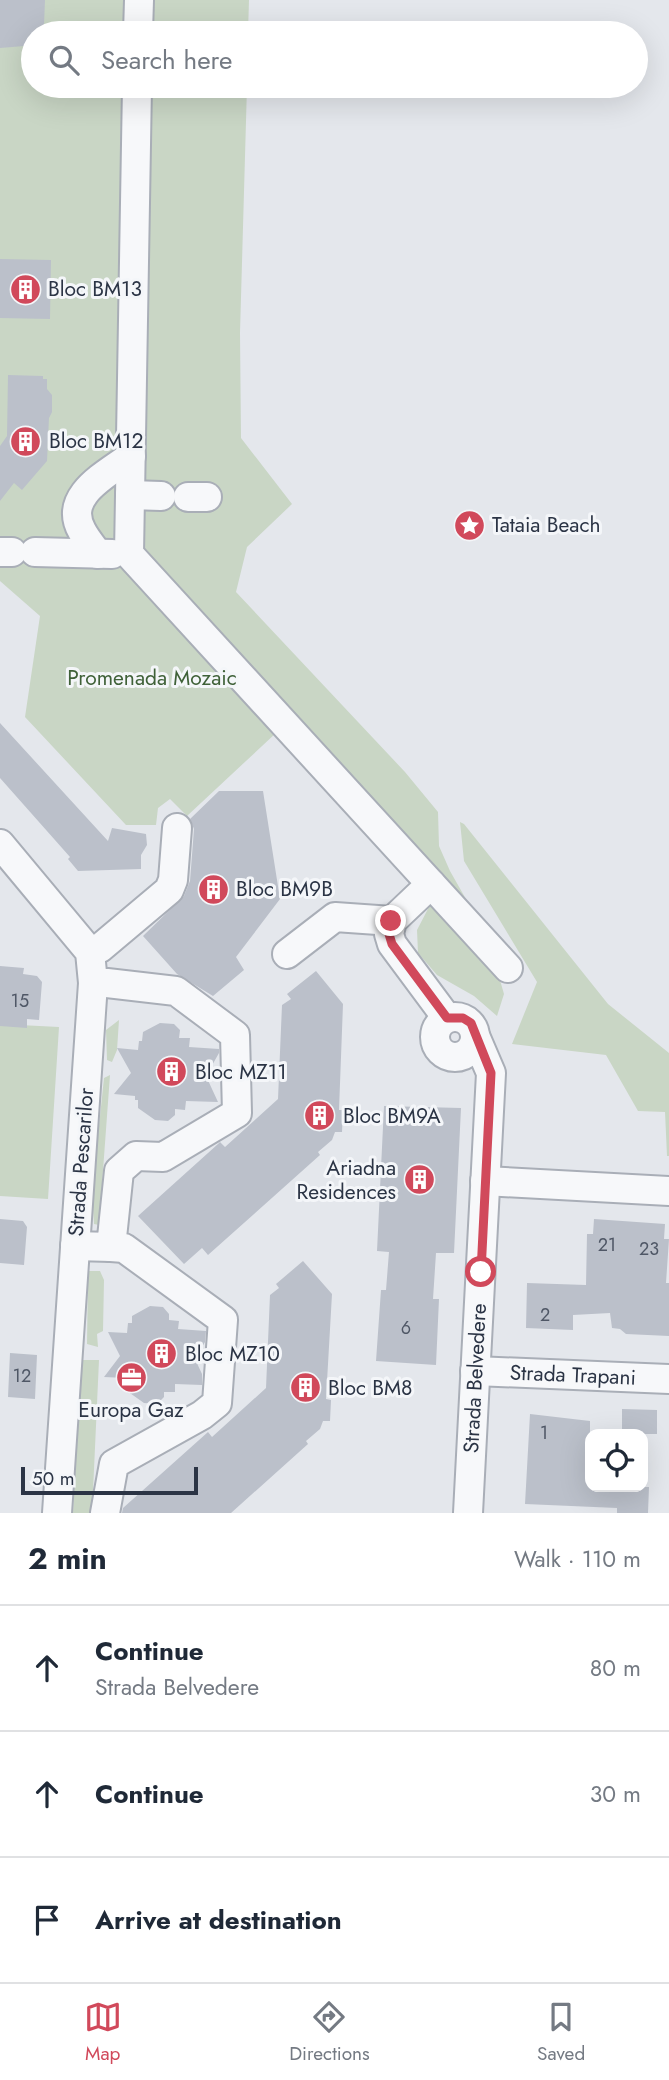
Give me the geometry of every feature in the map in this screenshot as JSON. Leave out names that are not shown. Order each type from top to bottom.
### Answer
[{"type":"street","points":[[138,21],[139,0]]},
{"type":"street","points":[[137,98],[129,554],[508,968]]},
{"type":"street","points":[[99,554],[81,530],[79,503],[92,484],[131,456]]},
{"type":"street","points":[[130,495],[160,496]]},
{"type":"street","points":[[16,552],[129,554]]},
{"type":"street","points":[[0,844],[90,953],[100,948],[169,890],[173,880],[177,828]]},
{"type":"street","points":[[287,954],[335,917],[391,921],[431,884]]},
{"type":"street","name":"Strada Belvedere","points":[[391,921],[389,934],[392,944],[447,1018],[437,1027],[434,1035],[436,1045],[444,1054],[463,1056],[473,1047],[476,1038],[491,1073],[468,1513]]},
{"type":"street","name":"Strada Pescarilor","points":[[57,1513],[93,983],[90,953]]},
{"type":"street","points":[[93,983],[176,991],[235,1035],[237,1113],[163,1157],[136,1156],[119,1171],[111,1247]]},
{"type":"street","points":[[485,1181],[669,1191]]},
{"type":"street","points":[[75,1246],[124,1248],[223,1320],[217,1403],[202,1415],[114,1464],[106,1513]]},
{"type":"street","name":"Strada Trapani","points":[[475,1371],[669,1379]]},
{"type":"green space","name":"Promenada Mozaic","points":[[0,0],[249,0],[248,21],[21,21],[21,98],[247,98],[240,333],[241,438],[292,504],[247,547],[236,592],[405,772],[438,812],[439,846],[479,922],[291,719],[187,816],[170,799],[158,808],[156,825],[126,825],[25,717],[40,616],[0,581]]},
{"type":"green space","points":[[460,822],[608,1004],[669,1053],[669,1156],[665,1112],[638,1111],[606,1055],[512,1044],[537,982],[464,861]]},
{"type":"green space","points":[[430,905],[495,963],[504,994],[497,1016],[474,996],[437,975],[418,953],[417,930]]},
{"type":"green space","points":[[119,1020],[117,1050],[112,1062],[107,1060],[106,1030]]},
{"type":"green space","points":[[0,1024],[59,1027],[48,1199],[0,1196]]},
{"type":"green space","points":[[110,1075],[99,1225],[94,1224],[92,1193],[104,1078]]},
{"type":"green space","points":[[88,1271],[100,1271],[104,1280],[103,1331],[97,1334],[98,1347],[87,1344]]},
{"type":"green space","points":[[81,1360],[99,1360],[92,1513],[73,1513]]},
{"type":"building","points":[[0,0],[45,0],[44,21],[21,21],[21,46],[0,48]]},
{"type":"building","name":"Bloc BM13","points":[[0,259],[51,260],[50,319],[0,318]]},
{"type":"building","name":"Bloc BM12","points":[[8,375],[43,376],[43,379],[47,379],[47,389],[52,395],[52,412],[49,418],[47,461],[22,490],[14,483],[0,501],[0,446],[7,436]]},
{"type":"building","points":[[0,723],[108,841],[112,828],[146,834],[147,845],[141,855],[141,869],[78,871],[68,859],[70,857],[0,778]]},
{"type":"building","name":"Bloc BM9B","points":[[219,791],[263,791],[280,899],[236,957],[244,970],[213,996],[177,974],[143,936],[184,896],[190,881],[194,829],[190,819]]},
{"type":"building","points":[[0,966],[24,968],[23,974],[37,976],[42,982],[39,1020],[27,1019],[27,1028],[0,1026]]},
{"type":"building","name":"Bloc BM9A","points":[[316,971],[343,1004],[339,1110],[343,1110],[342,1132],[335,1132],[332,1140],[318,1152],[320,1155],[208,1255],[202,1248],[184,1264],[138,1216],[220,1142],[225,1147],[278,1099],[282,1005],[291,999],[287,994]]},
{"type":"building","name":"Bloc MZ11","points":[[160,1023],[174,1024],[180,1030],[179,1038],[190,1038],[189,1047],[219,1049],[206,1076],[218,1102],[186,1101],[185,1110],[175,1109],[175,1115],[168,1121],[155,1120],[138,1108],[135,1096],[114,1094],[131,1073],[117,1048],[138,1050],[143,1032]]},
{"type":"building","name":"Ariadna Residences","points":[[384,1106],[461,1108],[454,1253],[436,1253],[433,1299],[439,1299],[436,1365],[376,1361],[381,1290],[386,1290],[389,1252],[377,1251]]},
{"type":"building","points":[[0,1219],[23,1221],[27,1227],[24,1265],[0,1263]]},
{"type":"building","points":[[594,1219],[665,1224],[664,1239],[669,1239],[666,1283],[669,1283],[669,1336],[626,1334],[620,1329],[612,1328],[610,1313],[573,1315],[573,1330],[526,1328],[527,1283],[586,1285],[587,1234],[593,1234]]},
{"type":"building","name":"Bloc BM8","points":[[303,1261],[332,1294],[326,1399],[331,1400],[330,1421],[323,1421],[320,1429],[306,1441],[308,1444],[231,1513],[122,1513],[123,1508],[208,1432],[212,1437],[266,1388],[270,1295],[279,1288],[276,1284]]},
{"type":"building","name":"Bloc MZ10","points":[[150,1306],[163,1307],[169,1314],[169,1320],[179,1321],[178,1329],[206,1331],[205,1342],[195,1359],[202,1374],[202,1385],[175,1384],[175,1392],[164,1392],[164,1397],[157,1404],[144,1403],[127,1391],[125,1378],[104,1377],[120,1356],[108,1332],[127,1333],[132,1316]]},
{"type":"building","points":[[10,1353],[37,1355],[35,1399],[8,1397]]},
{"type":"building","points":[[622,1409],[657,1410],[657,1434],[648,1434],[648,1429],[622,1429]]},
{"type":"building","points":[[530,1414],[590,1421],[590,1429],[585,1429],[585,1492],[648,1492],[649,1487],[648,1513],[617,1513],[617,1508],[525,1504]]},
{"type":"place","name":"Bloc BM13","points":[[25,289]]},
{"type":"place","name":"Bloc BM12","points":[[26,441]]},
{"type":"place","name":"Tataia Beach","points":[[469,525]]},
{"type":"place","name":"Bloc BM9B","points":[[213,889]]},
{"type":"place","name":"Bloc MZ11","points":[[172,1072]]},
{"type":"place","name":"Bloc BM9A","points":[[320,1116]]},
{"type":"place","name":"Ariadna Residences","points":[[419,1180]]},
{"type":"place","name":"Bloc MZ10","points":[[162,1354]]},
{"type":"place","name":"Europa Gaz","points":[[131,1378]]},
{"type":"place","name":"Bloc BM8","points":[[305,1388]]},
{"type":"route","points":[[391,921],[389,934],[392,944],[447,1018],[455,1016],[471,1023],[491,1073],[481,1272]]}]
